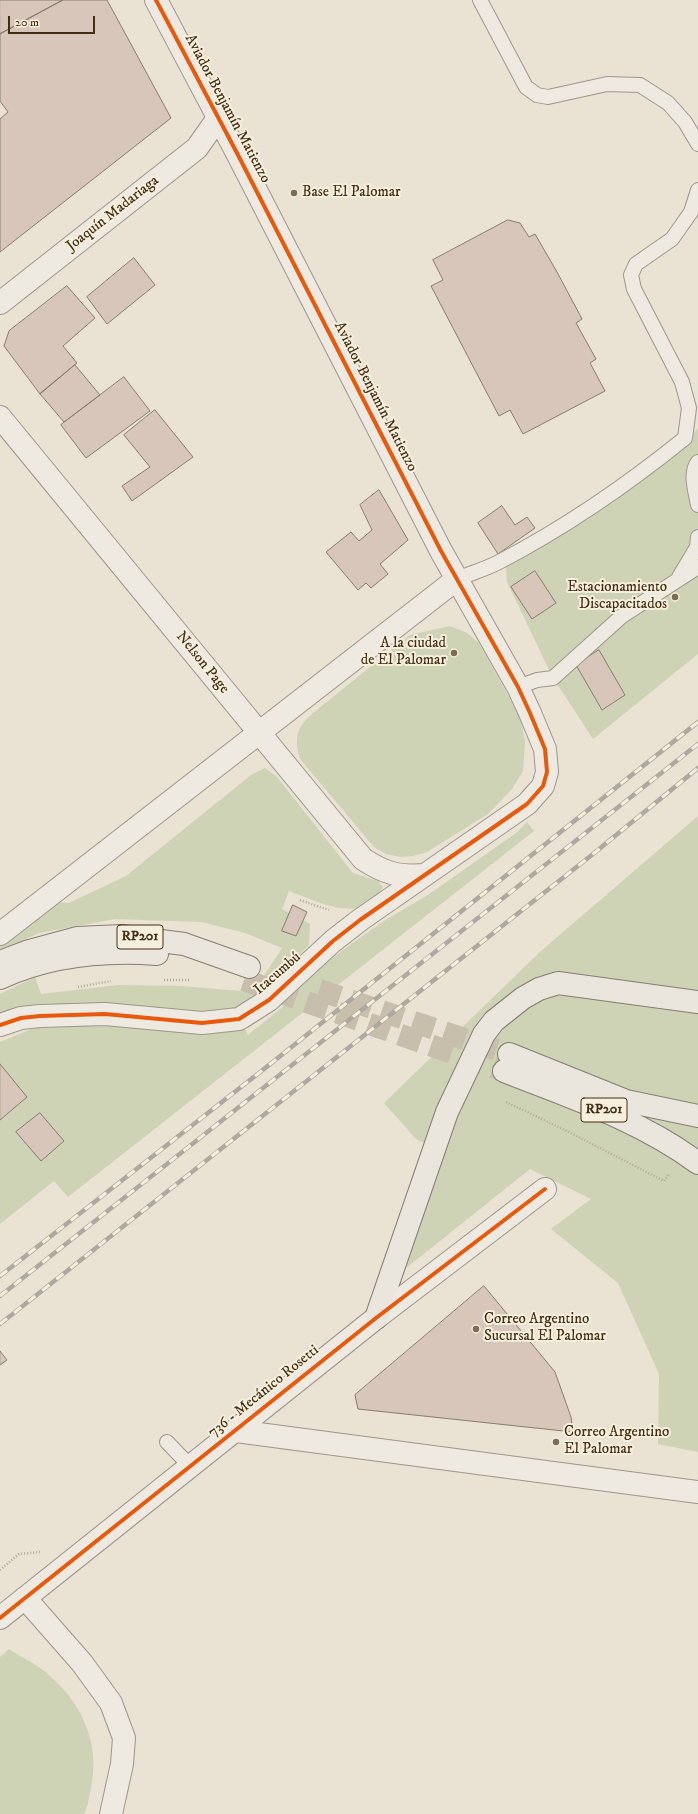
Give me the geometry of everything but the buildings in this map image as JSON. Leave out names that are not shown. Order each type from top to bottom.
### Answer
[{"type":"main road","name":"RP201","points":[[0,962],[29,951],[77,938],[122,936],[184,944],[247,974],[163,954],[128,952],[85,953],[48,960],[15,971],[0,978]]},
{"type":"main road","points":[[376,1318],[447,1112],[476,1049],[484,1034],[494,1021],[523,998],[539,989],[558,983],[698,1002]]},
{"type":"main road","name":"RP201","points":[[698,1116],[626,1101],[507,1062],[656,1135],[698,1163]]},
{"type":"street","name":"Aviador Benjamín Matienzo","points":[[156,0],[457,579],[518,687],[545,748],[547,758],[543,786],[527,804]]},
{"type":"street","name":"Joaquín Madariaga","points":[[0,303],[197,148],[218,118]]},
{"type":"street","name":"Nelson Page","points":[[0,417],[362,859],[387,872],[405,876],[424,875]]},
{"type":"street","points":[[0,934],[457,579]]},
{"type":"street","name":"Itacumbú","points":[[0,1025],[21,1018],[90,1014],[105,1014],[202,1024],[239,1019],[269,1000],[333,941],[360,920],[527,804]]},
{"type":"street","name":"736 - Mecánico Rosetti","points":[[0,1618],[376,1318],[545,1189]]},
{"type":"street","points":[[236,1431],[698,1492]]},
{"type":"street","points":[[25,1598],[82,1663],[111,1703],[124,1738],[122,1764],[111,1814]]},
{"type":"lane","points":[[480,0],[526,87],[537,95],[548,97],[607,84],[640,85],[692,120],[698,144]]},
{"type":"lane","points":[[457,579],[498,562],[574,519],[654,463],[685,438],[689,408],[682,382],[634,290],[631,275],[636,264],[672,239],[691,212],[698,190]]},
{"type":"lane","points":[[698,462],[696,465],[694,484],[698,505]]},
{"type":"lane","points":[[676,581],[696,547],[698,537]]},
{"type":"lane","points":[[518,687],[537,680],[553,678],[622,616],[698,567]]},
{"type":"lane","points":[[167,1442],[190,1466]]},
{"type":"path","points":[[501,1100],[567,1131],[664,1181],[670,1171]]},
{"type":"path","points":[[0,1570],[19,1554]]},
{"type":"green space","points":[[698,428],[698,654],[593,739],[553,678],[507,582],[506,562],[678,451]]},
{"type":"green space","points":[[450,626],[467,633],[479,643],[521,719],[525,742],[523,771],[512,789],[488,814],[427,852],[412,856],[400,857],[386,854],[374,847],[300,759],[297,745],[298,734],[307,718],[410,635]]},
{"type":"green space","points":[[265,768],[277,777],[353,873],[378,881],[383,887],[374,899],[364,906],[353,909],[340,908],[314,901],[289,891],[282,909],[310,924],[309,945],[258,997],[243,1007],[225,1013],[0,1016],[0,994],[35,977],[41,994],[119,985],[181,986],[253,992],[282,948],[245,933],[201,922],[115,919],[39,933],[0,951],[0,934],[51,902],[69,903],[126,876],[251,775]]},
{"type":"green space","points":[[698,816],[698,1452],[658,1444],[659,1374],[618,1283],[551,1229],[591,1199],[530,1169],[405,1269],[445,1152],[416,1139],[384,1103],[541,951]]},
{"type":"green space","points":[[527,822],[534,831],[68,1197],[54,1181],[0,1224],[0,1042],[39,1026],[239,1019],[248,1035],[285,1005],[309,977],[344,949],[387,919],[428,895],[516,833]]},
{"type":"green space","points":[[9,1649],[41,1668],[62,1687],[80,1713],[86,1726],[91,1741],[93,1772],[91,1788],[84,1814],[0,1814],[0,1657]]},
{"type":"tunnel","points":[[244,980],[504,1071]]},
{"type":"tunnel","points":[[319,990],[509,1054]]},
{"type":"railway","points":[[0,1276],[264,1069],[698,722]]},
{"type":"railway","points":[[0,1296],[698,744]]},
{"type":"railway","points":[[0,1324],[593,854],[698,768]]},
{"type":"cycle path","points":[[0,1025],[21,1018],[40,1016],[105,1014],[202,1023],[239,1019],[269,1000],[333,941],[360,920],[527,804],[543,786],[547,772],[545,749],[518,687],[441,551],[237,153],[156,0]]},
{"type":"cycle path","points":[[0,1618],[376,1318],[545,1189]]},
{"type":"place","name":"Base El Palomar","points":[[294,193]]},
{"type":"place","name":"Estacionamiento Discapacitados","points":[[675,597]]},
{"type":"place","name":"A la ciudad de El Palomar","points":[[454,653]]},
{"type":"place","name":"Correo Argentino Sucursal El Palomar","points":[[476,1329]]},
{"type":"place","name":"Correo Argentino El Palomar","points":[[556,1442]]}]
